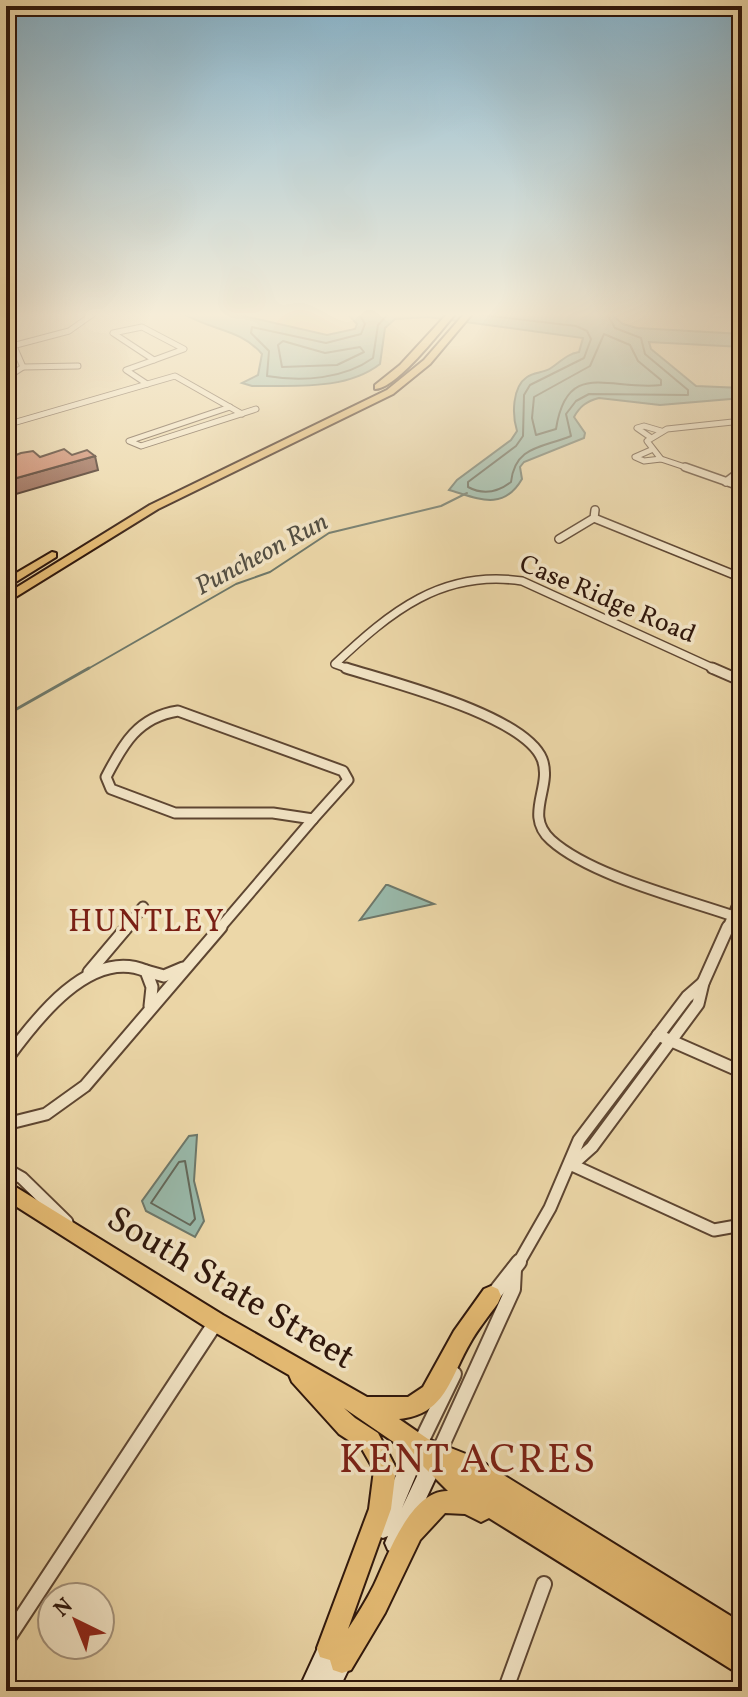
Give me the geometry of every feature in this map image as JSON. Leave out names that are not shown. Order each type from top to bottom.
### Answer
[{"type":"highway","points":[[90,532],[187,480],[367,393]]},
{"type":"highway","points":[[6,599],[91,543],[178,494],[388,393]]},
{"type":"highway","points":[[6,584],[62,548]]},
{"type":"main road","name":"South State Street","points":[[6,1190],[216,1322],[364,1407],[430,1454],[460,1487],[742,1664]]},
{"type":"main road","points":[[364,1407],[405,1411],[434,1394],[462,1336],[491,1296]]},
{"type":"main road","points":[[287,1363],[347,1426],[370,1441],[385,1468],[380,1509],[335,1655]]},
{"type":"main road","name":"South State Street","points":[[430,1454],[468,1466],[742,1637]]},
{"type":"main road","points":[[335,1655],[380,1598],[415,1526],[442,1502],[467,1503],[580,1573],[642,1602]]},
{"type":"street","points":[[6,425],[115,393]]},
{"type":"street","points":[[206,393],[242,414]]},
{"type":"street","points":[[230,407],[129,441],[141,446],[256,409]]},
{"type":"street","points":[[742,421],[661,431],[647,441],[661,459],[742,487]]},
{"type":"street","points":[[650,437],[637,428],[644,426],[661,431]]},
{"type":"street","points":[[651,450],[635,457],[644,461],[661,459]]},
{"type":"street","points":[[726,482],[742,470]]},
{"type":"street","points":[[559,539],[594,514],[742,578]]},
{"type":"street","name":"Case Ridge Road","points":[[738,917],[581,859],[551,841],[540,828],[536,814],[537,799],[543,786],[542,758],[520,732],[491,717],[335,664],[375,625],[399,609],[463,581],[494,576],[522,581],[742,681]]},
{"type":"street","points":[[6,1124],[46,1114],[74,1096],[348,780],[347,774],[178,711],[161,712],[145,719],[127,737],[106,777],[111,789],[175,813],[273,813],[313,819]]},
{"type":"street","points":[[572,1165],[592,1147],[698,1004],[703,983],[738,917],[742,896]]},
{"type":"street","points":[[6,1060],[84,978],[143,907]]},
{"type":"street","points":[[146,971],[169,975],[192,961]]},
{"type":"street","points":[[84,978],[119,963],[140,966],[146,971],[152,987],[149,1009]]},
{"type":"street","points":[[430,1454],[497,1283],[514,1269],[572,1165],[579,1140],[687,997],[703,983]]},
{"type":"street","points":[[658,1035],[742,1072]]},
{"type":"street","points":[[572,1165],[714,1230],[742,1225]]},
{"type":"street","points":[[6,1169],[22,1178],[87,1241]]},
{"type":"street","points":[[309,1691],[335,1655],[430,1454],[513,1289],[514,1269]]},
{"type":"street","points":[[6,1641],[216,1322]]},
{"type":"street","points":[[505,1691],[544,1584]]},
{"type":"street","points":[[327,1691],[335,1655]]},
{"type":"water","points":[[516,393],[742,393],[742,398],[660,405],[599,398],[581,407],[574,417],[585,433],[584,438],[524,462],[520,467],[522,479],[507,496],[479,499],[449,490],[457,480],[511,440],[517,431],[514,402]]},
{"type":"water","points":[[388,885],[434,904],[360,920]]},
{"type":"water","points":[[197,1135],[194,1181],[204,1221],[195,1237],[146,1211],[142,1201],[189,1136]]},
{"type":"building","points":[[64,449],[72,455],[87,450],[95,456],[6,481],[6,459],[33,451],[40,457]]},
{"type":"waterway","name":"Puncheon Run","points":[[86,670],[236,584],[270,572],[329,533],[441,506],[467,493]]},
{"type":"waterway","name":"Puncheon Run","points":[[6,715],[89,668]]},
{"type":"district","name":"HUNTLEY","points":[[147,920]]},
{"type":"district","name":"KENT ACRES","points":[[468,1458]]}]
